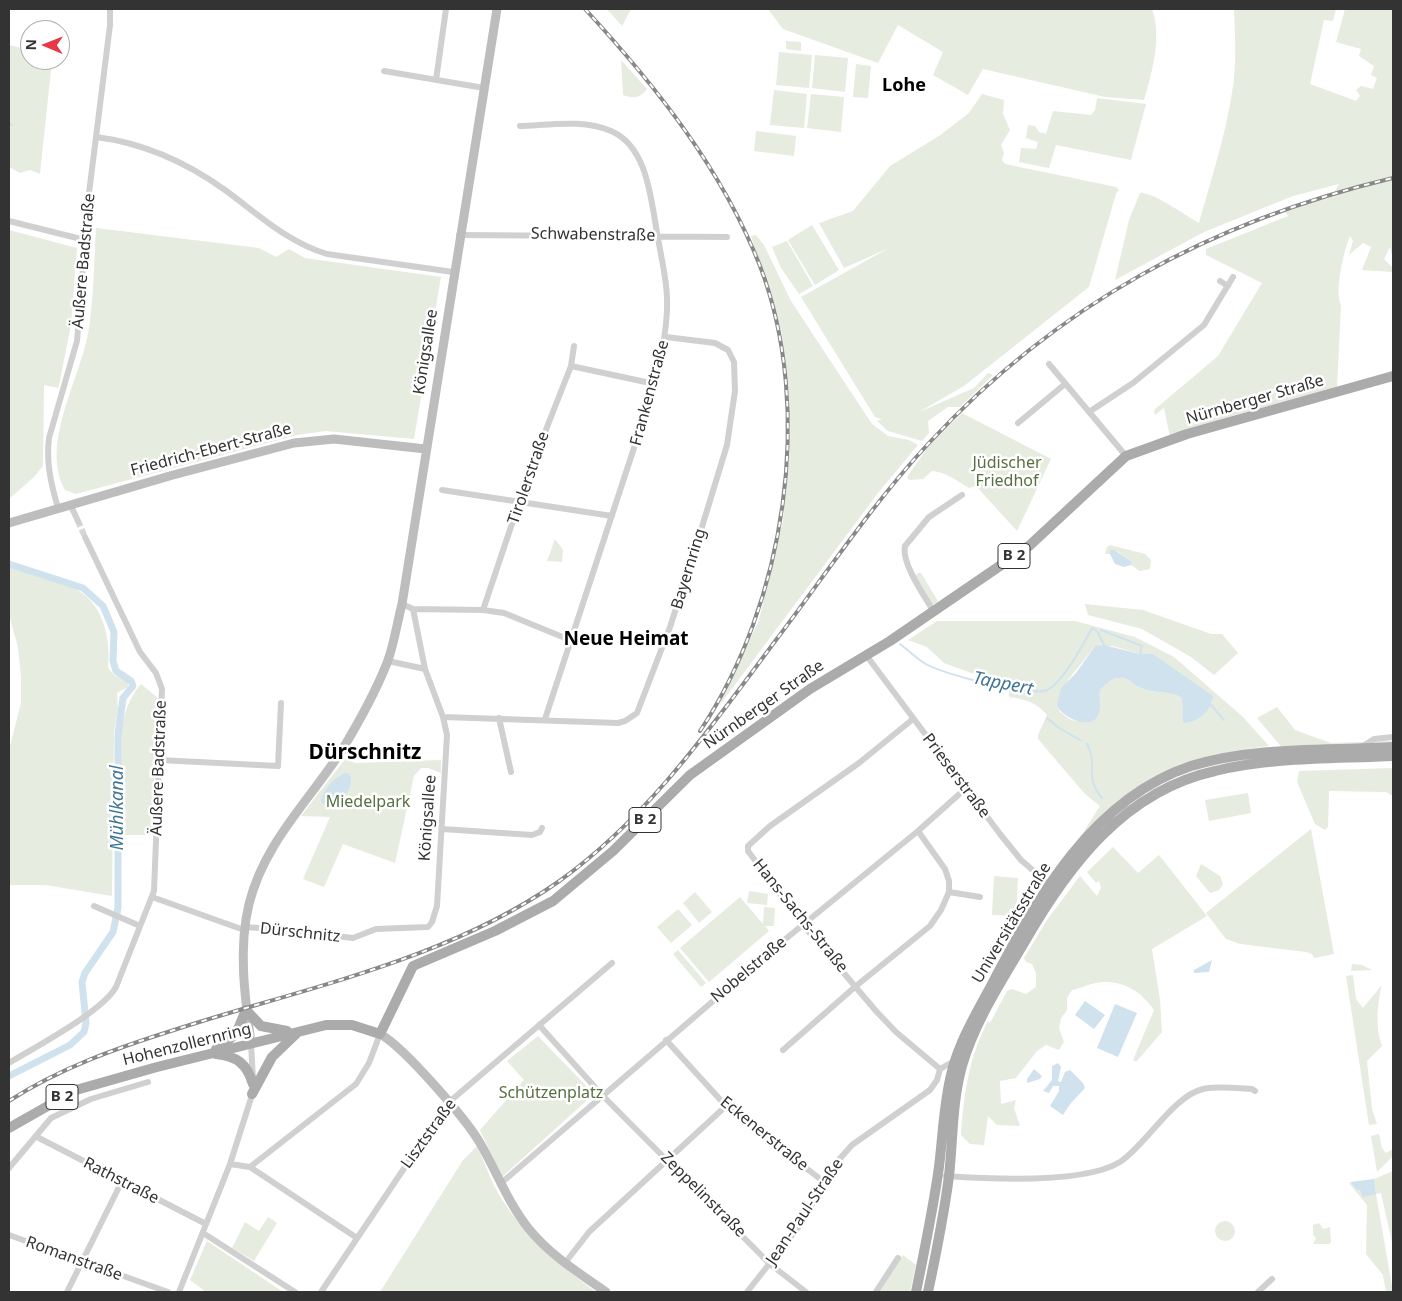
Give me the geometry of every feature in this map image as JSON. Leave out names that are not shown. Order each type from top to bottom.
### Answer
[{"type":"main road","name":"Königsallee","points":[[251,1043],[246,1010],[244,929],[255,884],[273,846],[341,751],[362,716],[388,662],[402,604],[453,272],[497,9]]},
{"type":"main road","name":"Nürnberger Straße","points":[[380,1034],[414,966],[495,931],[553,901],[613,851],[690,775],[756,726],[934,612],[1034,542],[1126,456],[1196,432],[1393,376]]},
{"type":"main road","name":"Friedrich-Ebert-Straße","points":[[9,523],[70,504],[294,443],[334,439],[426,449]]},
{"type":"main road","name":"Universitätsstraße","points":[[928,1292],[949,1176],[958,1082],[968,1049],[1052,887],[1100,837],[1146,798],[1175,784],[1213,771],[1273,762],[1288,756],[1393,747]]},
{"type":"main road","name":"Universitätsstraße","points":[[916,1292],[938,1175],[949,1086],[956,1060],[967,1033],[996,976],[1078,846],[1125,801],[1153,783],[1192,766],[1243,755],[1268,753],[1288,756],[1393,756]]},
{"type":"main road","points":[[246,1010],[253,1020],[268,1028],[301,1030]]},
{"type":"main road","points":[[205,1055],[220,1047],[236,1034],[246,1010]]},
{"type":"main road","name":"Hohenzollernring","points":[[9,1128],[76,1090],[301,1030],[339,1024],[365,1028],[380,1034]]},
{"type":"main road","points":[[253,1089],[277,1051],[301,1030]]},
{"type":"main road","points":[[380,1034],[396,1045],[480,1142],[500,1184],[530,1230],[565,1263],[606,1292]]},
{"type":"main road","points":[[205,1055],[225,1055],[238,1059],[248,1069],[253,1089]]},
{"type":"street","name":"Äußere Badstraße","points":[[58,508],[48,467],[47,452],[49,438],[77,341],[85,240],[110,25],[110,9]]},
{"type":"street","points":[[436,80],[446,9]]},
{"type":"street","points":[[384,71],[484,88]]},
{"type":"street","name":"Frankenstraße","points":[[520,126],[587,125],[612,131],[625,139],[642,166],[655,214],[657,236],[667,288],[666,337],[655,384],[545,719]]},
{"type":"street","points":[[96,138],[126,142],[188,166],[290,239],[309,249],[327,254],[453,272]]},
{"type":"street","points":[[9,221],[85,240]]},
{"type":"street","name":"Schwabenstraße","points":[[459,235],[727,237]]},
{"type":"street","points":[[1089,412],[1133,383],[1204,325],[1233,277]]},
{"type":"street","points":[[1220,281],[1228,286]]},
{"type":"street","name":"Bayernring","points":[[443,717],[618,723],[637,713],[644,700],[672,621],[727,445],[735,392],[734,362],[728,350],[715,343],[666,337]]},
{"type":"street","name":"Tirolerstraße","points":[[483,610],[540,442],[572,366],[574,346]]},
{"type":"street","points":[[1049,364],[1126,456]]},
{"type":"street","points":[[572,366],[655,384]]},
{"type":"street","points":[[1018,423],[1065,384]]},
{"type":"street","points":[[442,490],[612,516]]},
{"type":"street","points":[[934,612],[904,555],[905,546],[930,517],[962,495]]},
{"type":"street","points":[[70,504],[78,521]]},
{"type":"street","name":"Äußere Badstraße","points":[[9,1063],[105,1002],[116,987],[152,897],[162,689],[156,674],[140,652],[85,537]]},
{"type":"street","points":[[402,604],[413,609],[483,610],[504,613],[570,640]]},
{"type":"street","name":"Königsallee","points":[[413,609],[425,670],[443,717],[447,734],[437,906],[432,922],[428,926],[414,929]]},
{"type":"street","name":"Prieserstraße","points":[[866,655],[965,789],[1021,860],[1052,887]]},
{"type":"street","points":[[388,662],[425,670]]},
{"type":"street","points":[[159,760],[278,766],[281,703]]},
{"type":"street","points":[[499,718],[511,772]]},
{"type":"street","name":"Hans-Sachs-Straße","points":[[913,719],[859,763],[770,826],[748,846],[748,851],[803,925],[896,1032],[940,1068]]},
{"type":"street","points":[[1357,749],[1374,739],[1393,737]]},
{"type":"street","name":"Nobelstraße","points":[[602,1095],[803,925],[918,831],[965,789]]},
{"type":"street","points":[[442,829],[532,835],[540,832],[542,828]]},
{"type":"street","points":[[783,1050],[856,986],[930,926],[941,910],[948,892],[949,880],[945,869],[918,831]]},
{"type":"street","points":[[948,892],[980,897]]},
{"type":"street","name":"Dürschnitz","points":[[152,897],[244,929],[287,930],[320,936],[353,938],[376,929],[414,929]]},
{"type":"street","points":[[94,906],[140,926]]},
{"type":"street","name":"Lisztstraße","points":[[321,1292],[448,1103],[612,963]]},
{"type":"street","points":[[500,1184],[602,1095],[539,1025]]},
{"type":"street","points":[[250,1168],[356,1084],[369,1063],[380,1034]]},
{"type":"street","name":"Eckenerstraße","points":[[666,1040],[726,1106],[824,1182]]},
{"type":"street","points":[[179,1292],[230,1164],[253,1089],[251,1043]]},
{"type":"street","points":[[940,1068],[956,1060]]},
{"type":"street","name":"Jean-Paul-Straße","points":[[747,1292],[800,1225],[836,1163],[852,1145],[930,1090],[937,1080],[940,1068]]},
{"type":"street","points":[[9,1168],[37,1137],[51,1118],[91,1099],[148,1082]]},
{"type":"street","points":[[938,1175],[1054,1177],[1078,1176],[1098,1171],[1121,1161],[1173,1109],[1200,1090],[1252,1089],[1255,1092]]},
{"type":"street","name":"Zeppelinstraße","points":[[602,1095],[668,1159],[770,1264],[806,1292]]},
{"type":"street","points":[[565,1263],[589,1232],[726,1106]]},
{"type":"street","name":"Rathstraße","points":[[37,1137],[206,1224]]},
{"type":"street","points":[[230,1164],[250,1168],[357,1238]]},
{"type":"street","points":[[67,1292],[122,1181]]},
{"type":"street","points":[[203,1233],[295,1292]]},
{"type":"street","name":"Romanstraße","points":[[9,1235],[168,1292]]},
{"type":"street","points":[[876,1292],[898,1258]]},
{"type":"street","points":[[1258,1292],[1272,1279]]},
{"type":"green space","points":[[607,9],[631,9],[622,26]]},
{"type":"green space","points":[[768,9],[1152,9],[1156,31],[1155,55],[1144,100],[1105,97],[983,69],[968,95],[933,75],[943,52],[898,25],[878,63],[783,29]]},
{"type":"green space","points":[[1234,9],[1336,9],[1333,21],[1324,20],[1310,84],[1356,101],[1360,96],[1356,90],[1361,86],[1373,89],[1377,78],[1371,75],[1374,66],[1359,56],[1361,49],[1336,42],[1345,9],[1393,9],[1393,260],[1390,247],[1384,259],[1393,268],[1393,272],[1362,270],[1371,247],[1363,243],[1349,255],[1353,241],[1350,236],[1339,281],[1341,305],[1337,388],[1235,415],[1170,437],[1164,408],[1155,415],[1154,410],[1218,356],[1262,283],[1206,255],[1206,249],[1288,216],[1285,211],[1332,196],[1339,184],[1293,196],[1204,232],[1115,280],[1129,220],[1140,193],[1161,200],[1199,223],[1222,142],[1234,82]]},
{"type":"green space","points":[[786,41],[801,42],[801,51],[786,49]]},
{"type":"green space","points":[[9,45],[20,48],[20,70],[51,70],[40,174],[30,170],[20,173],[9,167]]},
{"type":"green space","points":[[779,52],[812,55],[809,88],[776,85]]},
{"type":"green space","points":[[815,55],[848,58],[845,92],[812,88]]},
{"type":"green space","points":[[621,60],[647,89],[639,96],[630,97],[623,95]]},
{"type":"green space","points":[[856,64],[871,66],[868,98],[853,97]]},
{"type":"green space","points":[[774,90],[807,94],[804,128],[770,125]]},
{"type":"green space","points":[[811,94],[844,97],[841,132],[807,128]]},
{"type":"green space","points":[[982,94],[1004,100],[1003,114],[1010,130],[1001,145],[1004,153],[1002,160],[1005,164],[1116,187],[1119,190],[1116,194],[1089,287],[964,386],[919,412],[974,388],[988,373],[993,375],[960,407],[948,407],[928,421],[929,433],[922,441],[888,431],[877,421],[882,419],[875,417],[801,297],[889,248],[844,268],[819,223],[853,211],[890,166],[939,136],[969,113]]},
{"type":"green space","points":[[1097,98],[1146,104],[1131,160],[1056,145],[1049,168],[1019,162],[1021,148],[1036,149],[1038,142],[1026,138],[1028,125],[1035,126],[1039,132],[1046,134],[1053,111],[1091,115],[1095,110]]},
{"type":"green space","points":[[756,131],[796,136],[794,156],[754,151]]},
{"type":"green space","points":[[812,225],[839,270],[815,285],[788,240]]},
{"type":"green space","points":[[96,228],[259,248],[276,257],[289,249],[305,258],[441,277],[414,439],[326,431],[297,435],[76,494],[65,490],[58,472],[59,431],[89,328]]},
{"type":"green space","points":[[9,230],[77,248],[71,325],[59,385],[58,388],[44,385],[43,466],[34,477],[9,499]]},
{"type":"green space","points":[[756,235],[764,245],[791,301],[872,424],[888,436],[909,440],[918,445],[878,493],[719,706],[759,620],[783,521],[790,435],[782,334],[751,236]]},
{"type":"green space","points":[[787,241],[813,286],[799,294],[781,268],[772,247]]},
{"type":"green space","name":"Jüdischer Friedhof","points":[[962,413],[1051,459],[1017,531],[976,486],[969,488],[947,475],[932,471],[923,479],[909,480],[907,477],[928,447]]},
{"type":"green space","points":[[555,539],[563,550],[562,562],[547,561]]},
{"type":"green space","points":[[1110,545],[1145,554],[1151,560],[1150,569],[1140,571],[1131,565],[1131,561],[1118,552],[1111,550],[1110,554],[1105,554],[1107,547]]},
{"type":"green space","points":[[9,567],[65,584],[88,598],[100,615],[104,625],[107,636],[108,668],[114,675],[128,682],[128,687],[117,693],[118,709],[114,734],[112,896],[45,885],[9,885],[9,750],[21,703],[21,676],[18,647],[9,615]]},
{"type":"green space","points":[[921,573],[938,601],[935,604],[931,604],[915,576]]},
{"type":"green space","points":[[1085,604],[1143,610],[1211,634],[1222,634],[1238,653],[1214,675],[1191,657],[1142,629],[1088,615]]},
{"type":"green space","points":[[937,621],[1075,621],[1135,637],[1174,657],[1243,717],[1269,746],[1213,756],[1165,774],[1121,801],[1079,839],[1100,806],[1085,794],[1038,739],[1047,715],[1030,702],[1009,697],[1008,682],[971,673],[944,663],[927,647],[908,640]],"holes":[[[1095,646],[1113,646],[1140,654],[1153,654],[1203,691],[1184,723],[1182,698],[1172,694],[1146,690],[1124,678],[1117,678],[1100,690],[1099,713],[1088,722],[1071,720],[1060,712],[1057,706],[1068,680]]]},
{"type":"green space","points":[[141,684],[159,699],[151,835],[122,835],[119,776],[121,735],[124,716],[131,699]]},
{"type":"green space","points":[[1277,707],[1295,730],[1331,743],[1393,741],[1393,745],[1284,750],[1257,718]]},
{"type":"green space","name":"Miedelpark","points":[[346,758],[355,763],[441,760],[441,773],[428,768],[421,768],[414,776],[395,863],[343,844],[324,887],[303,879],[330,817],[301,816]]},
{"type":"green space","points":[[1393,768],[1393,796],[1386,792],[1329,791],[1328,827],[1325,830],[1315,824],[1297,782],[1299,771]]},
{"type":"green space","points":[[1248,793],[1251,813],[1209,821],[1205,800]]},
{"type":"green space","points":[[1311,829],[1334,954],[1314,958],[1312,954],[1306,952],[1240,944],[1226,939],[1206,913]]},
{"type":"green space","points":[[1113,847],[1138,873],[1159,855],[1207,916],[1152,949],[1160,1000],[1162,1032],[1136,1062],[1133,1060],[1154,1010],[1150,1004],[1140,994],[1121,984],[1102,982],[1072,990],[1067,998],[1067,1010],[1061,1018],[1059,1028],[1064,1042],[1059,1050],[1046,1045],[1037,1051],[1016,1078],[1000,1081],[1001,1104],[1016,1100],[1014,1108],[1020,1126],[997,1125],[988,1116],[984,1145],[970,1144],[961,1135],[968,1077],[981,1035],[988,1021],[990,1023],[1007,991],[1012,989],[1026,994],[1036,987],[1036,973],[1032,964],[1026,962],[1024,958],[1047,920],[1080,876],[1097,896],[1101,888],[1099,881],[1096,883],[1087,872]]},
{"type":"green space","points":[[1201,864],[1220,876],[1223,884],[1219,890],[1210,893],[1196,876]]},
{"type":"green space","points":[[994,876],[1018,878],[1016,916],[992,915]]},
{"type":"green space","points":[[749,891],[768,894],[767,905],[747,903]]},
{"type":"green space","points":[[695,892],[712,912],[699,923],[683,903]]},
{"type":"green space","points":[[740,897],[763,924],[764,907],[775,908],[774,926],[765,926],[769,931],[709,982],[680,948]]},
{"type":"green space","points":[[678,909],[692,925],[671,943],[657,927]]},
{"type":"green space","points":[[678,950],[706,983],[701,987],[673,954]]},
{"type":"green space","points":[[1352,964],[1362,965],[1372,970],[1351,971]]},
{"type":"green space","points":[[1353,975],[1356,999],[1363,1008],[1382,985],[1379,1000],[1378,1031],[1382,1046],[1367,1061],[1372,1109],[1377,1124],[1369,1125],[1346,976]]},
{"type":"green space","name":"Schützenplatz","points":[[538,1036],[594,1094],[502,1177],[480,1130],[524,1080],[507,1061]]},
{"type":"green space","points":[[1379,1134],[1382,1148],[1386,1153],[1393,1149],[1393,1156],[1377,1172],[1371,1136]]},
{"type":"green space","points":[[477,1146],[497,1192],[521,1226],[556,1261],[596,1292],[380,1292],[463,1160]]},
{"type":"green space","points":[[1393,1171],[1393,1247],[1381,1193],[1376,1194],[1374,1179]]},
{"type":"green space","points":[[1348,1182],[1360,1191],[1376,1194],[1393,1292],[1386,1292],[1383,1275],[1366,1254],[1367,1205]]},
{"type":"green space","points":[[268,1217],[277,1223],[254,1261],[232,1248],[245,1222],[259,1231]]},
{"type":"green space","points":[[1225,1221],[1232,1224],[1235,1231],[1232,1238],[1225,1241],[1218,1238],[1215,1231],[1218,1224]]},
{"type":"green space","points":[[1319,1223],[1323,1229],[1330,1227],[1331,1242],[1329,1244],[1313,1244],[1316,1238],[1313,1235],[1313,1225]]},
{"type":"green space","points":[[207,1241],[283,1292],[206,1292],[190,1280]]},
{"type":"green space","points":[[903,1255],[916,1265],[910,1292],[880,1292]]},
{"type":"water","points":[[1110,550],[1114,550],[1131,561],[1131,565],[1124,567],[1115,564]]},
{"type":"water","points":[[1104,645],[1140,654],[1153,654],[1213,696],[1212,702],[1199,718],[1183,723],[1182,698],[1172,694],[1146,690],[1124,678],[1117,678],[1100,690],[1100,710],[1096,719],[1091,722],[1085,722],[1065,715],[1057,706],[1061,688],[1076,673],[1095,646]]},
{"type":"water","points":[[345,773],[350,774],[351,780],[348,791],[340,799],[323,804],[321,802],[326,789]]},
{"type":"water","points":[[1212,960],[1209,972],[1194,973],[1194,970]]},
{"type":"water","points":[[1085,1001],[1105,1015],[1094,1029],[1075,1015]]},
{"type":"water","points":[[1115,1004],[1137,1013],[1118,1057],[1097,1048]]},
{"type":"water","points":[[1058,1063],[1061,1067],[1058,1081],[1061,1082],[1065,1072],[1070,1070],[1083,1083],[1085,1088],[1063,1115],[1050,1106],[1059,1091],[1059,1086],[1053,1086],[1049,1093],[1043,1091],[1052,1080],[1052,1066]]},
{"type":"water","points":[[1034,1069],[1042,1076],[1040,1079],[1027,1083],[1027,1079]]},
{"type":"water","points":[[1374,1179],[1376,1194],[1363,1197],[1360,1190],[1357,1190],[1350,1182]]},
{"type":"waterway","name":"Mühlkanal","points":[[9,564],[83,588],[103,606],[114,632],[113,661],[116,671],[131,681],[133,686],[123,698],[118,735],[118,908],[113,932],[85,973],[82,982],[86,1023],[84,1032],[70,1045],[9,1076]]},
{"type":"waterway","name":"Tappert","points":[[900,644],[918,659],[933,668],[986,683],[1038,691],[1047,690],[1060,679],[1092,628],[1097,631],[1104,645]]},
{"type":"waterway","name":"Tappert","points":[[1101,630],[1142,646],[1140,654]]},
{"type":"waterway","points":[[1211,705],[1224,720]]},
{"type":"waterway","points":[[1047,718],[1059,728],[1080,740]]},
{"type":"waterway","points":[[1087,744],[1092,758],[1093,783],[1102,798]]},
{"type":"tunnel","points":[[78,521],[85,537]]},
{"type":"railway","points":[[585,9],[661,98],[706,162],[744,230],[760,266],[777,322],[786,382],[788,443],[782,505],[771,566],[753,625],[729,680],[700,731]]},
{"type":"railway","points":[[9,1101],[28,1089],[69,1069],[131,1044],[322,986],[421,952],[468,933],[514,909],[558,882],[591,857],[621,829],[676,770],[752,673],[869,514],[908,466],[978,394],[1030,349],[1084,310],[1141,275],[1200,244],[1262,218],[1326,196],[1393,178]]},
{"type":"district","name":"Lohe","points":[[904,86]]},
{"type":"district","name":"Neue Heimat","points":[[626,640]]},
{"type":"district","name":"Dürschnitz","points":[[365,753]]}]
